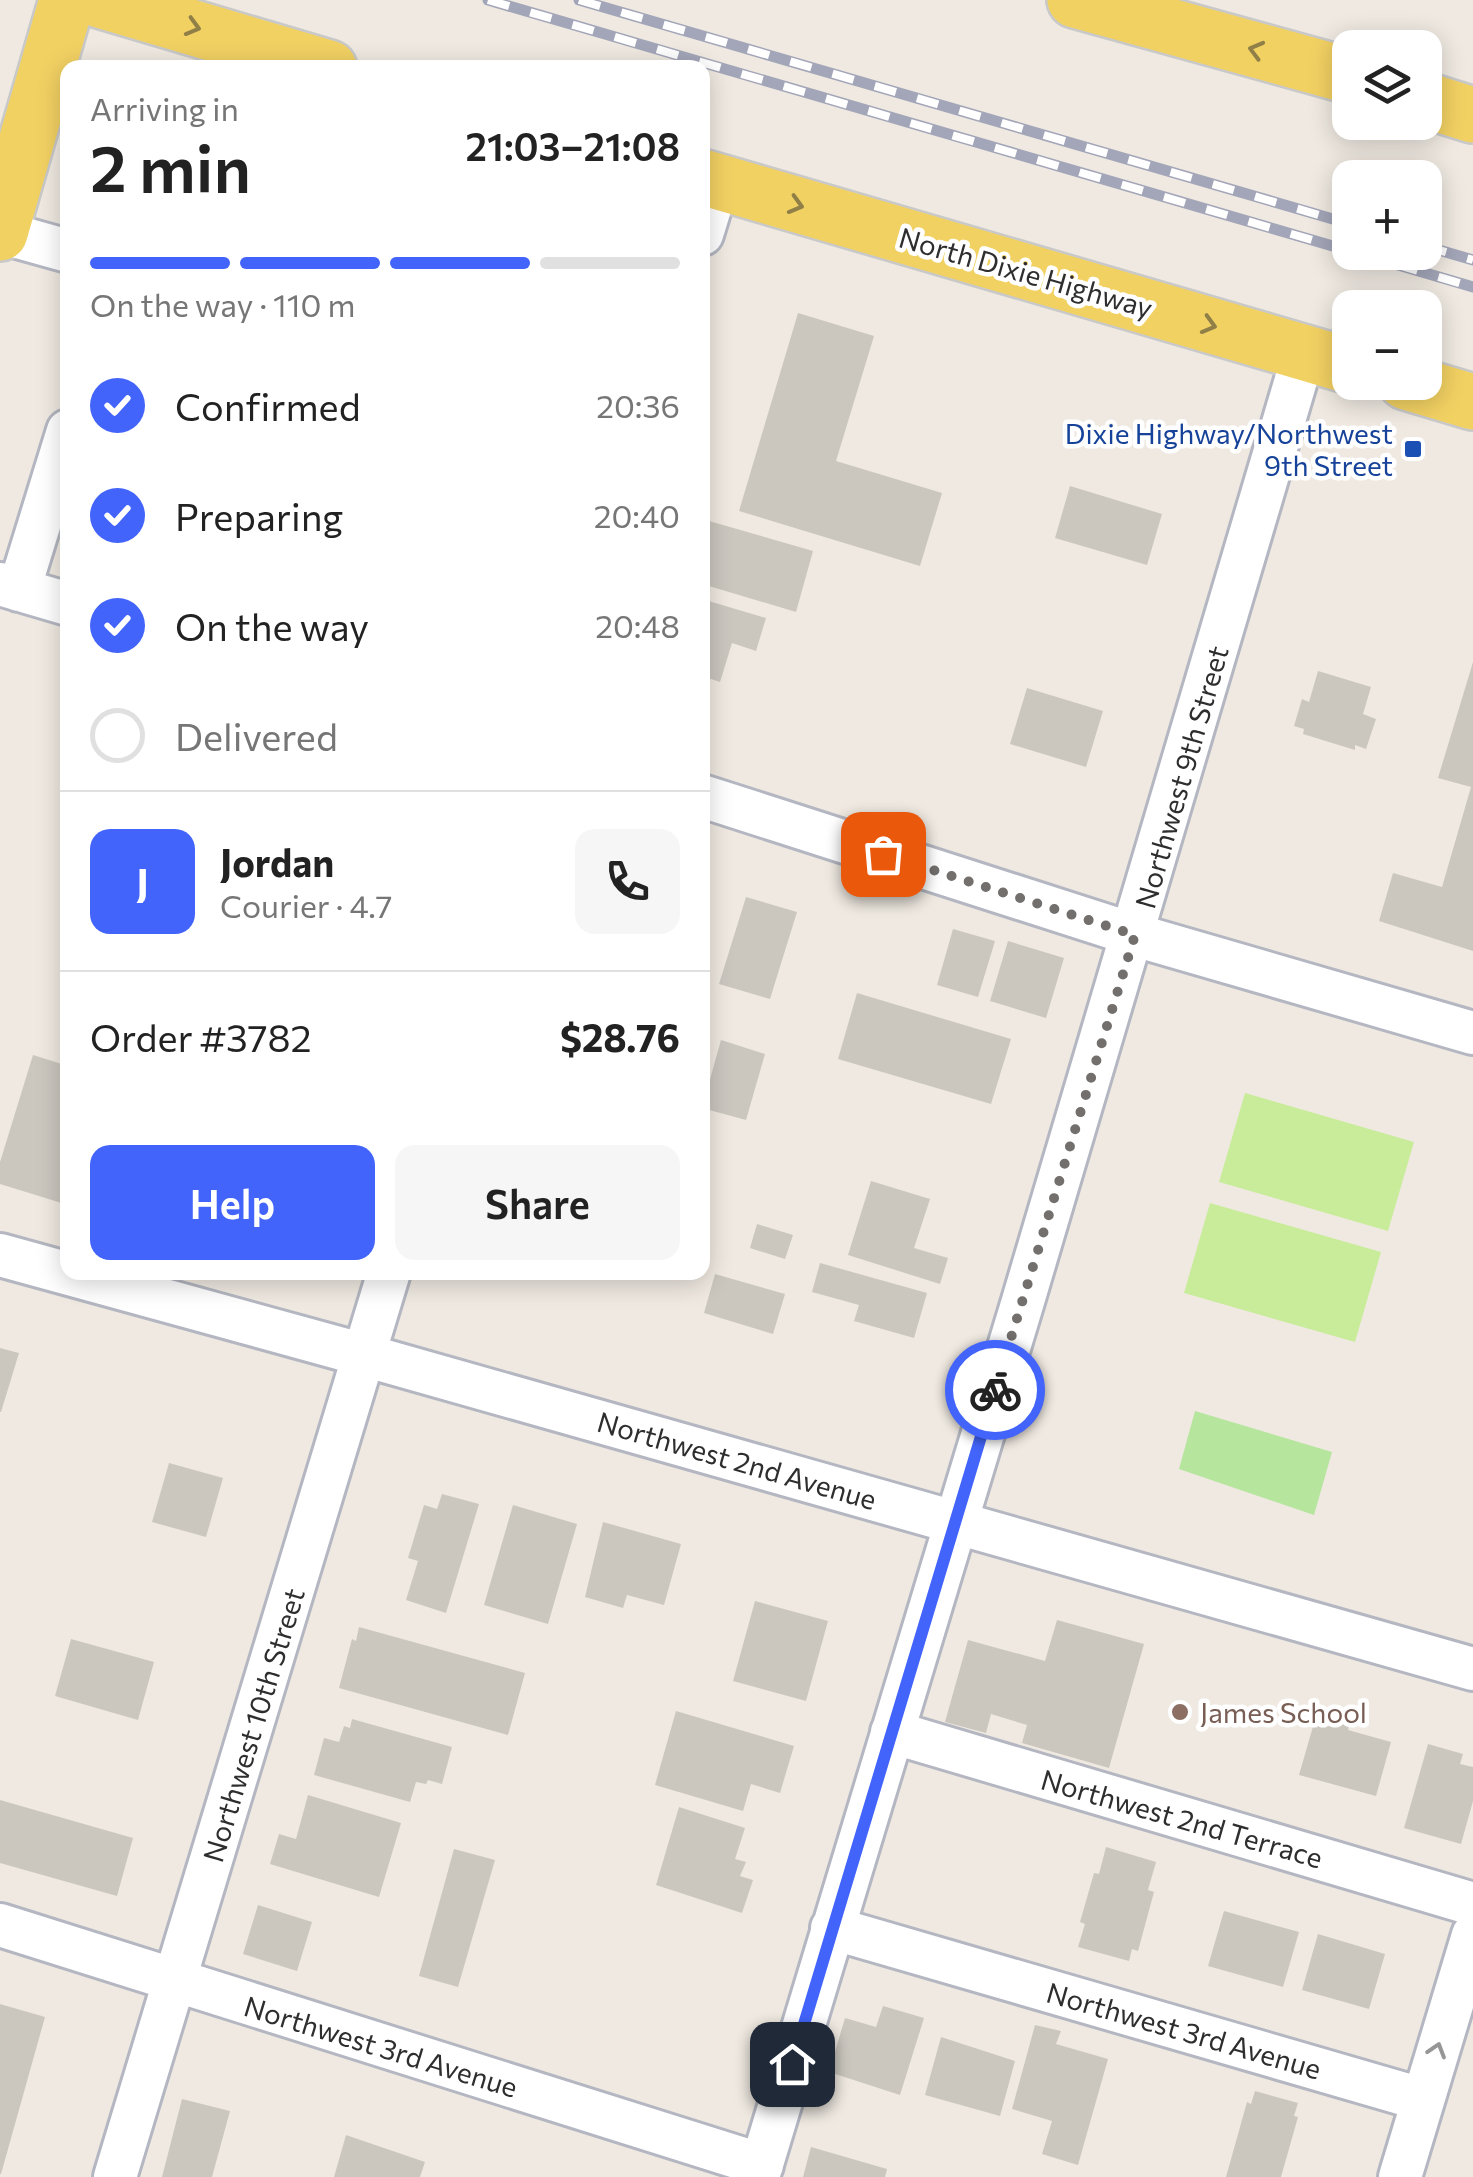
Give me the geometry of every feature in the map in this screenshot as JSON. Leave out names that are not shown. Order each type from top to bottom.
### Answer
[{"type":"main road","points":[[2,221],[67,0]]},
{"type":"main road","points":[[99,0],[269,59]]},
{"type":"main road","points":[[1075,0],[1332,71]]},
{"type":"main road","points":[[1442,105],[1473,115]]},
{"type":"main road","name":"North Dixie Highway","points":[[710,180],[1327,360]]},
{"type":"main road","points":[[1442,393],[1473,402]]},
{"type":"street","points":[[2,221],[60,246]]},
{"type":"street","name":"Northwest 9th Street","points":[[760,2171],[1135,935],[1327,360]]},
{"type":"street","points":[[60,453],[10,587],[60,602]]},
{"type":"street","points":[[710,799],[1135,935],[1473,1033]]},
{"type":"street","name":"Northwest 2nd Avenue","points":[[0,1256],[60,1272]]},
{"type":"street","name":"Northwest 2nd Avenue","points":[[89,1280],[364,1354],[1473,1669]]},
{"type":"street","name":"Northwest 10th Street","points":[[115,2177],[387,1280]]},
{"type":"street","name":"Northwest 2nd Terrace","points":[[892,1732],[1473,1904]]},
{"type":"street","name":"Northwest 3rd Avenue","points":[[0,1925],[760,2171]]},
{"type":"street","name":"Northwest 3rd Avenue","points":[[832,1928],[1421,2099]]},
{"type":"street","points":[[1400,2177],[1473,1935]]},
{"type":"green space","points":[[1245,1093],[1414,1142],[1388,1231],[1219,1182]]},
{"type":"green space","points":[[1210,1203],[1381,1252],[1355,1342],[1184,1293]]},
{"type":"green space","points":[[1195,1411],[1332,1452],[1314,1515],[1179,1469]]},
{"type":"building","points":[[798,313],[874,336],[836,461],[942,493],[920,566],[739,511]]},
{"type":"building","points":[[1070,486],[1162,514],[1147,565],[1055,538]]},
{"type":"building","points":[[710,521],[813,551],[796,612],[710,586]]},
{"type":"building","points":[[710,601],[766,618],[756,651],[732,643],[720,682],[710,679]]},
{"type":"building","points":[[1473,662],[1473,951],[1379,921],[1393,873],[1442,887],[1471,787],[1438,778]]},
{"type":"building","points":[[1318,671],[1371,687],[1363,714],[1376,719],[1366,749],[1355,745],[1355,750],[1303,734],[1304,729],[1294,726],[1302,699],[1309,702]]},
{"type":"building","points":[[1027,688],[1103,711],[1086,767],[1010,744]]},
{"type":"building","points":[[746,897],[797,912],[770,999],[719,984]]},
{"type":"building","points":[[953,929],[995,941],[978,997],[937,985]]},
{"type":"building","points":[[1008,941],[1064,958],[1046,1018],[990,1001]]},
{"type":"building","points":[[857,993],[1011,1039],[991,1104],[838,1059]]},
{"type":"building","points":[[721,1040],[765,1054],[746,1120],[710,1110],[710,1079]]},
{"type":"building","points":[[33,1055],[60,1063],[60,1203],[0,1184],[0,1162]]},
{"type":"building","points":[[871,1181],[930,1199],[914,1248],[948,1258],[940,1284],[848,1255]]},
{"type":"building","points":[[757,1224],[793,1235],[785,1259],[750,1248]]},
{"type":"building","points":[[820,1263],[927,1293],[914,1338],[854,1321],[859,1305],[812,1292]]},
{"type":"building","points":[[715,1274],[785,1294],[773,1334],[704,1313]]},
{"type":"building","points":[[0,1348],[19,1353],[1,1412],[0,1412]]},
{"type":"building","points":[[169,1463],[223,1478],[206,1537],[152,1522]]},
{"type":"building","points":[[442,1494],[479,1504],[446,1613],[406,1600],[418,1561],[408,1558],[424,1505],[437,1509]]},
{"type":"building","points":[[513,1505],[577,1524],[548,1624],[484,1605]]},
{"type":"building","points":[[603,1522],[681,1544],[664,1605],[627,1595],[623,1608],[585,1597]]},
{"type":"building","points":[[755,1601],[828,1621],[806,1701],[733,1681]]},
{"type":"building","points":[[1057,1620],[1144,1644],[1109,1768],[1022,1743],[1027,1725],[991,1714],[986,1733],[945,1722],[968,1640],[1045,1661]]},
{"type":"building","points":[[359,1627],[525,1673],[508,1735],[339,1688]]},
{"type":"building","points":[[71,1639],[154,1662],[138,1720],[55,1696]]},
{"type":"building","points":[[676,1711],[794,1746],[780,1793],[751,1784],[743,1811],[655,1785]]},
{"type":"building","points":[[1316,1716],[1391,1742],[1376,1796],[1299,1775]]},
{"type":"building","points":[[352,1719],[452,1747],[442,1784],[416,1782],[410,1802],[314,1775],[324,1738],[339,1742],[344,1726],[350,1728]]},
{"type":"building","points":[[1428,1744],[1463,1754],[1460,1764],[1473,1767],[1473,1801],[1461,1844],[1404,1828]]},
{"type":"building","points":[[308,1795],[401,1823],[379,1897],[270,1864],[279,1834],[296,1839]]},
{"type":"building","points":[[0,1800],[133,1838],[117,1896],[0,1863]]},
{"type":"building","points":[[679,1807],[745,1828],[735,1859],[746,1862],[740,1876],[753,1880],[742,1913],[656,1885]]},
{"type":"building","points":[[1106,1847],[1156,1862],[1148,1890],[1154,1892],[1138,1951],[1132,1949],[1129,1961],[1078,1947],[1085,1924],[1080,1922]]},
{"type":"building","points":[[454,1849],[495,1860],[458,1987],[419,1976]]},
{"type":"building","points":[[258,1905],[312,1922],[297,1971],[243,1954]]},
{"type":"building","points":[[1224,1911],[1299,1932],[1283,1987],[1208,1966]]},
{"type":"building","points":[[1318,1934],[1385,1954],[1369,2009],[1302,1990]]},
{"type":"building","points":[[0,2004],[45,2017],[1,2174],[0,2174]]},
{"type":"building","points":[[883,2006],[924,2018],[900,2095],[829,2072],[845,2018],[876,2027]]},
{"type":"building","points":[[1035,2025],[1061,2031],[1056,2044],[1108,2059],[1078,2165],[1042,2154],[1052,2121],[1012,2109]]},
{"type":"building","points":[[941,2037],[1015,2061],[1000,2116],[925,2095]]},
{"type":"building","points":[[1255,2091],[1298,2103],[1294,2116],[1298,2117],[1281,2177],[1226,2177],[1247,2102],[1251,2104]]},
{"type":"building","points":[[182,2099],[230,2111],[212,2177],[162,2177]]},
{"type":"building","points":[[346,2135],[425,2162],[420,2177],[334,2177]]},
{"type":"building","points":[[811,2147],[887,2169],[885,2177],[803,2177]]},
{"type":"railway","points":[[488,0],[694,60]]},
{"type":"railway","points":[[579,0],[1332,219]]},
{"type":"railway","points":[[710,65],[1332,246]]},
{"type":"railway","points":[[1442,251],[1473,260]]},
{"type":"railway","points":[[1415,270],[1473,287]]},
{"type":"way so far","points":[[883,854],[1135,935],[995,1390]]},
{"type":"place","name":"Dixie Highway/Northwest 9th Street","points":[[1413,449]]},
{"type":"place","name":"James School","points":[[1180,1712]]},
{"type":"route","points":[[792,2064],[995,1390]]}]
